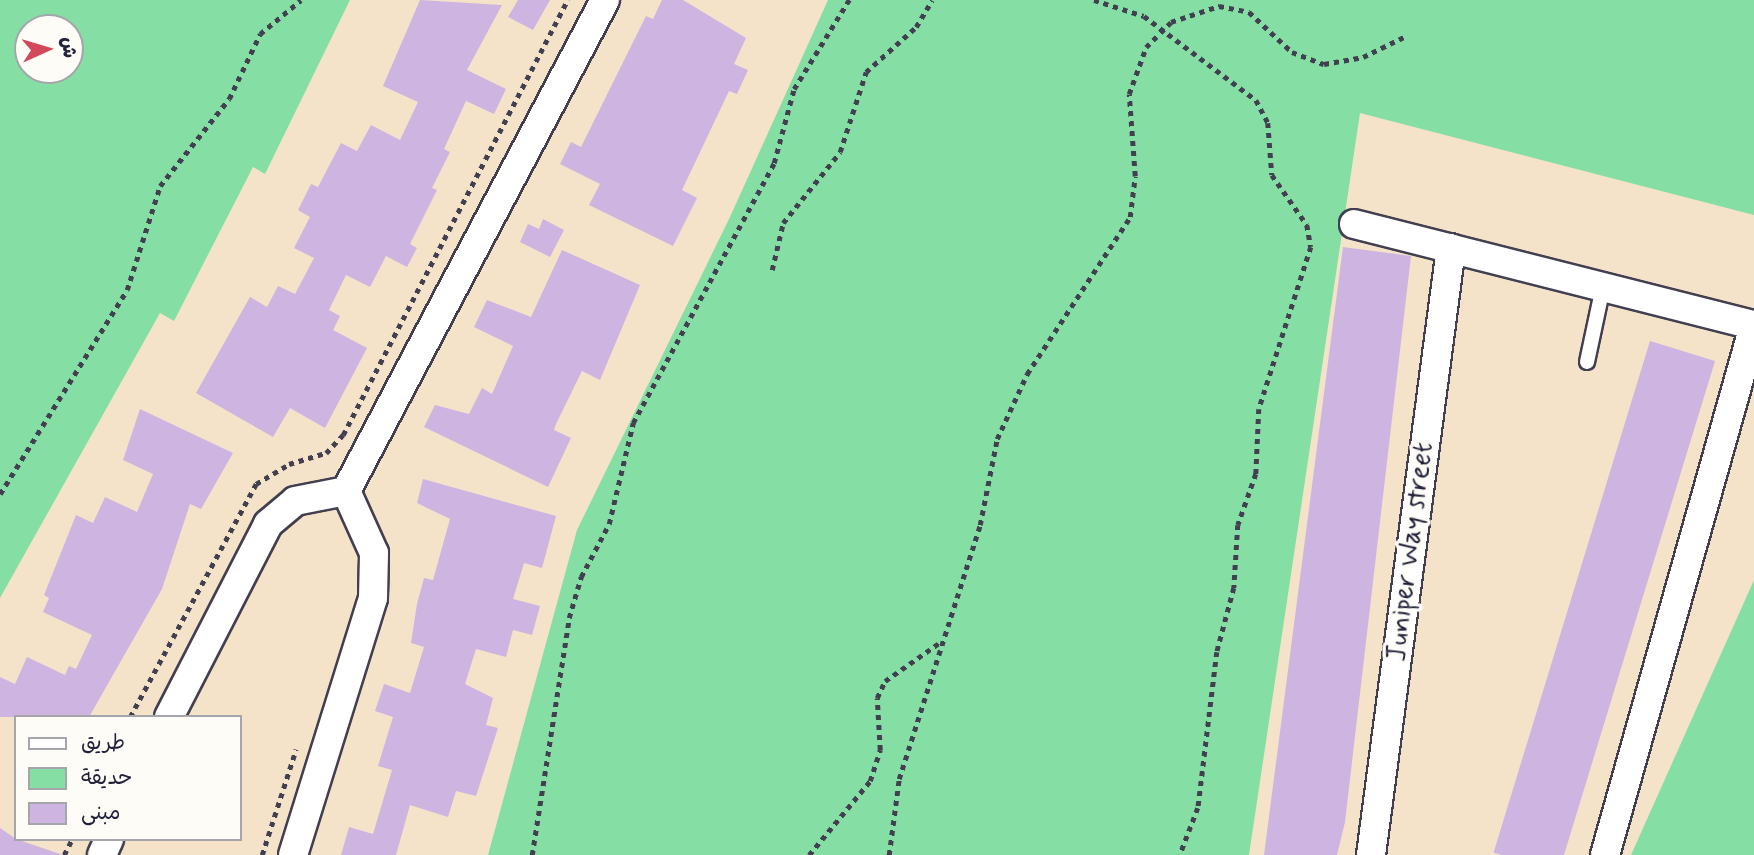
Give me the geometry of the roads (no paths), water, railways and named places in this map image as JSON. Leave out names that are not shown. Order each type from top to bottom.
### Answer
[{"type":"street","points":[[346,491],[605,0]]},
{"type":"street","points":[[1354,224],[1754,326],[1605,855]]},
{"type":"street","name":"Juniper Way street","points":[[1371,855],[1451,248]]},
{"type":"street","points":[[170,715],[268,524],[303,498],[346,491]]},
{"type":"street","points":[[293,855],[373,598],[374,553],[346,491]]},
{"type":"lane","points":[[1587,362],[1603,287]]}]
